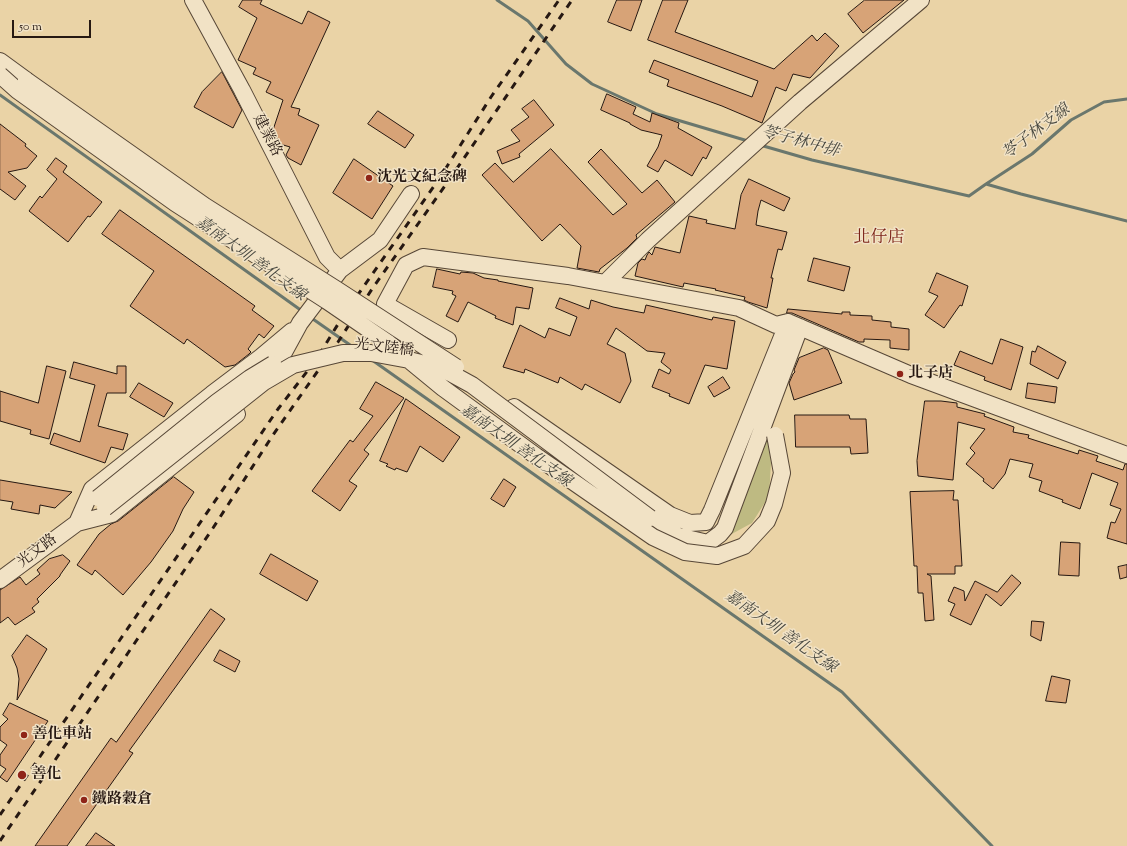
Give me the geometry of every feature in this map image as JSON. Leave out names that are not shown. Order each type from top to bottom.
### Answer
[{"type":"street","name":"建業路","points":[[194,0],[242,90],[327,257],[340,270]]},
{"type":"street","points":[[605,283],[648,240],[745,154],[800,102],[921,0]]},
{"type":"street","points":[[0,61],[205,206],[460,370]]},
{"type":"street","points":[[0,75],[18,91],[175,203],[327,300],[387,342],[443,388],[653,537],[685,552],[717,556],[744,546],[767,521],[774,504],[782,473],[771,403],[794,325]]},
{"type":"street","points":[[77,523],[112,514],[261,394],[300,324],[340,270],[380,240],[411,194]]},
{"type":"street","points":[[448,340],[386,304],[406,265],[423,257],[568,276],[738,308],[776,325],[794,325],[933,384],[1127,455]]},
{"type":"street","points":[[77,523],[92,489],[261,357],[300,324]]},
{"type":"street","name":"光文陸橋","points":[[102,503],[217,402],[250,378],[280,360],[308,350],[332,345],[361,343],[418,353],[444,362],[460,370],[670,515],[690,522],[706,522],[794,325]]},
{"type":"street","name":"光文陸橋","points":[[102,503],[264,382],[293,365],[343,353],[371,353],[441,368],[472,385],[650,518],[678,536],[708,543],[725,528],[771,403]]},
{"type":"street","points":[[261,357],[277,366]]},
{"type":"street","points":[[77,523],[102,503]]},
{"type":"street","name":"光文路","points":[[0,580],[77,523]]},
{"type":"shaded area","points":[[767,437],[771,463],[769,496],[752,523],[728,536]]},
{"type":"building","points":[[243,0],[262,0],[260,4],[302,24],[308,11],[330,22],[291,107],[300,109],[298,115],[319,125],[301,165],[288,158],[286,155],[290,147],[280,144],[273,130],[283,100],[266,92],[271,82],[253,74],[256,68],[238,60],[257,18],[239,7]]},
{"type":"building","points":[[617,0],[642,0],[631,31],[608,22]]},
{"type":"building","points":[[663,0],[688,0],[675,32],[774,69],[812,35],[817,41],[825,33],[839,46],[810,78],[793,74],[786,91],[776,87],[762,123],[722,106],[667,86],[669,80],[649,72],[654,60],[752,97],[758,81],[648,40]]},
{"type":"building","points":[[865,0],[904,0],[863,33],[848,14]]},
{"type":"building","points":[[222,72],[242,110],[233,128],[194,107],[202,92]]},
{"type":"building","points":[[607,94],[636,107],[633,114],[650,122],[652,113],[679,123],[678,128],[712,147],[706,159],[703,157],[692,176],[665,160],[658,172],[647,166],[658,147],[662,135],[641,130],[630,123],[601,110]]},
{"type":"building","points":[[534,100],[554,125],[519,154],[520,157],[502,164],[497,151],[520,141],[511,130],[529,117],[522,109]]},
{"type":"building","points":[[378,111],[414,135],[405,148],[368,124]]},
{"type":"building","points":[[0,124],[26,144],[25,146],[37,156],[27,168],[8,172],[26,186],[15,200],[0,189]]},
{"type":"building","points":[[551,149],[613,215],[627,204],[588,162],[601,149],[642,193],[657,180],[675,202],[636,235],[637,238],[627,248],[600,269],[599,272],[577,268],[581,246],[560,224],[542,241],[482,175],[495,163],[513,182]]},
{"type":"building","points":[[56,158],[67,166],[63,172],[102,202],[90,217],[88,216],[68,242],[29,211],[40,196],[42,198],[57,179],[47,170]]},
{"type":"building","points":[[354,159],[393,186],[372,219],[333,193]]},
{"type":"building","points":[[749,179],[790,198],[784,211],[761,200],[758,211],[756,225],[787,232],[782,250],[778,249],[771,278],[773,278],[767,308],[744,300],[745,297],[715,290],[716,289],[684,283],[683,287],[635,276],[638,263],[642,259],[645,260],[649,252],[652,255],[655,247],[680,253],[689,216],[707,220],[706,223],[735,229],[741,195]]},
{"type":"building","points":[[120,210],[255,306],[252,310],[274,326],[264,338],[259,334],[248,349],[251,352],[249,354],[235,365],[225,367],[187,339],[184,344],[130,306],[154,271],[102,234]]},
{"type":"building","points":[[814,258],[850,267],[844,291],[808,281]]},
{"type":"building","points":[[437,269],[460,274],[461,272],[473,273],[484,278],[533,288],[529,309],[516,307],[513,325],[495,318],[496,316],[468,302],[458,322],[446,316],[456,296],[452,294],[453,291],[433,287]]},
{"type":"building","points":[[937,273],[968,286],[962,306],[960,305],[944,328],[925,315],[938,296],[929,292]]},
{"type":"building","points":[[560,298],[589,309],[591,300],[613,307],[644,313],[646,305],[712,320],[713,317],[735,321],[727,369],[705,365],[689,404],[652,387],[659,369],[669,374],[671,370],[661,362],[665,353],[647,351],[616,328],[607,344],[625,353],[631,381],[620,403],[585,384],[582,390],[560,377],[558,383],[525,369],[524,373],[503,367],[520,325],[545,338],[549,328],[570,336],[577,317],[556,308]]},
{"type":"building","points":[[788,309],[842,314],[842,312],[850,312],[850,315],[872,316],[872,320],[891,322],[891,327],[909,329],[909,350],[890,348],[890,340],[864,339],[864,342],[859,342],[792,313],[787,313]]},
{"type":"building","points":[[1001,339],[1023,347],[1011,390],[984,380],[985,377],[954,365],[960,351],[992,364]]},
{"type":"building","points":[[1038,346],[1066,362],[1058,379],[1030,364],[1032,351],[1035,352]]},
{"type":"building","points":[[824,348],[828,350],[842,383],[794,400],[789,383],[795,372],[794,370],[799,358]]},
{"type":"building","points":[[74,362],[117,374],[117,366],[126,366],[126,393],[107,393],[98,426],[128,434],[123,450],[111,447],[105,463],[50,444],[54,433],[80,442],[95,385],[70,378]]},
{"type":"building","points":[[47,366],[66,371],[49,439],[30,434],[31,430],[0,421],[0,391],[38,403]]},
{"type":"building","points":[[723,377],[730,388],[714,397],[708,387]]},
{"type":"building","points":[[376,382],[404,398],[364,450],[369,454],[349,481],[357,486],[340,511],[312,491],[350,440],[353,442],[373,416],[360,409]]},
{"type":"building","points":[[139,383],[173,403],[164,417],[130,397]]},
{"type":"building","points":[[1028,383],[1057,387],[1055,403],[1026,398]]},
{"type":"building","points":[[406,399],[460,437],[443,462],[420,446],[407,472],[396,468],[395,470],[386,466],[388,464],[380,461]]},
{"type":"building","points":[[925,401],[957,403],[957,407],[985,414],[984,416],[1014,427],[1013,432],[1029,435],[1028,438],[1078,454],[1079,450],[1098,456],[1096,461],[1123,470],[1125,464],[1127,464],[1127,544],[1107,538],[1111,522],[1115,523],[1121,509],[1110,505],[1118,483],[1092,473],[1080,509],[1062,502],[1063,500],[1039,491],[1042,481],[1029,477],[1033,464],[1010,459],[1005,474],[993,489],[983,481],[984,479],[966,464],[975,453],[970,448],[985,429],[958,422],[953,480],[918,476],[917,461]]},
{"type":"building","points":[[795,415],[849,415],[850,419],[866,419],[868,453],[851,454],[850,447],[796,447]]},
{"type":"building","points":[[174,477],[194,492],[183,509],[173,531],[151,562],[123,595],[95,570],[92,575],[77,565],[99,534]]},
{"type":"building","points":[[504,479],[516,487],[504,507],[491,499]]},
{"type":"building","points":[[0,480],[72,492],[55,508],[40,505],[39,514],[11,509],[13,502],[0,500]]},
{"type":"building","points":[[954,491],[953,500],[958,500],[962,566],[955,566],[955,574],[927,574],[931,576],[934,620],[925,621],[923,593],[918,593],[917,566],[914,566],[910,492]]},
{"type":"building","points":[[1061,542],[1080,543],[1079,576],[1059,575]]},
{"type":"building","points":[[271,554],[318,581],[307,601],[260,574]]},
{"type":"building","points":[[63,555],[70,561],[60,576],[37,599],[39,602],[32,608],[35,612],[15,625],[8,617],[0,623],[0,590],[20,577],[26,585],[40,574],[37,570],[49,559]]},
{"type":"building","points":[[1127,565],[1127,577],[1120,579],[1118,567]]},
{"type":"building","points":[[1012,575],[1021,583],[1001,606],[986,594],[971,625],[950,615],[955,604],[948,601],[954,587],[964,591],[965,601],[975,581],[997,592]]},
{"type":"building","points":[[211,609],[225,619],[129,751],[133,753],[67,846],[35,846],[111,738],[116,742]]},
{"type":"building","points":[[1032,621],[1044,622],[1041,641],[1031,636]]},
{"type":"building","points":[[27,635],[47,649],[17,700],[19,679],[17,668],[12,656]]},
{"type":"building","points":[[220,650],[240,661],[235,672],[214,661]]},
{"type":"building","points":[[1052,676],[1070,680],[1066,703],[1046,701]]},
{"type":"building","name":"善化車站","points":[[10,703],[48,721],[7,782],[0,777],[6,769],[0,765],[0,755],[7,745],[0,740],[0,727],[8,719],[3,715]]},
{"type":"building","points":[[96,833],[115,846],[86,846]]},
{"type":"waterway","name":"苓子林中排","points":[[497,0],[528,21],[566,64],[592,84],[657,114],[748,141]]},
{"type":"waterway","name":"嘉南大圳 善化支線","points":[[0,95],[302,311]]},
{"type":"waterway","name":"苓子林支線","points":[[986,184],[1032,154],[1071,120],[1104,102],[1127,99]]},
{"type":"waterway","name":"苓子林中排","points":[[760,145],[812,160],[969,196],[986,184],[1127,221]]},
{"type":"waterway","name":"嘉南大圳 善化支線","points":[[310,317],[353,347]]},
{"type":"waterway","name":"嘉南大圳 善化支線","points":[[372,360],[842,692],[992,846]]},
{"type":"railway","points":[[0,815],[278,409],[316,360],[343,316],[439,179],[491,97],[559,0]]},
{"type":"railway","points":[[0,841],[213,528],[273,435],[338,342],[372,289],[447,183],[572,0]]},
{"type":"place","name":"沈光文紀念碑","points":[[369,178]]},
{"type":"place","name":"北子店","points":[[900,374]]},
{"type":"place","name":"善化車站","points":[[24,735]]},
{"type":"place","name":"善化","points":[[22,775]]},
{"type":"place","name":"鐵路穀倉","points":[[84,800]]},
{"type":"district","name":"北仔店","points":[[879,239]]}]
